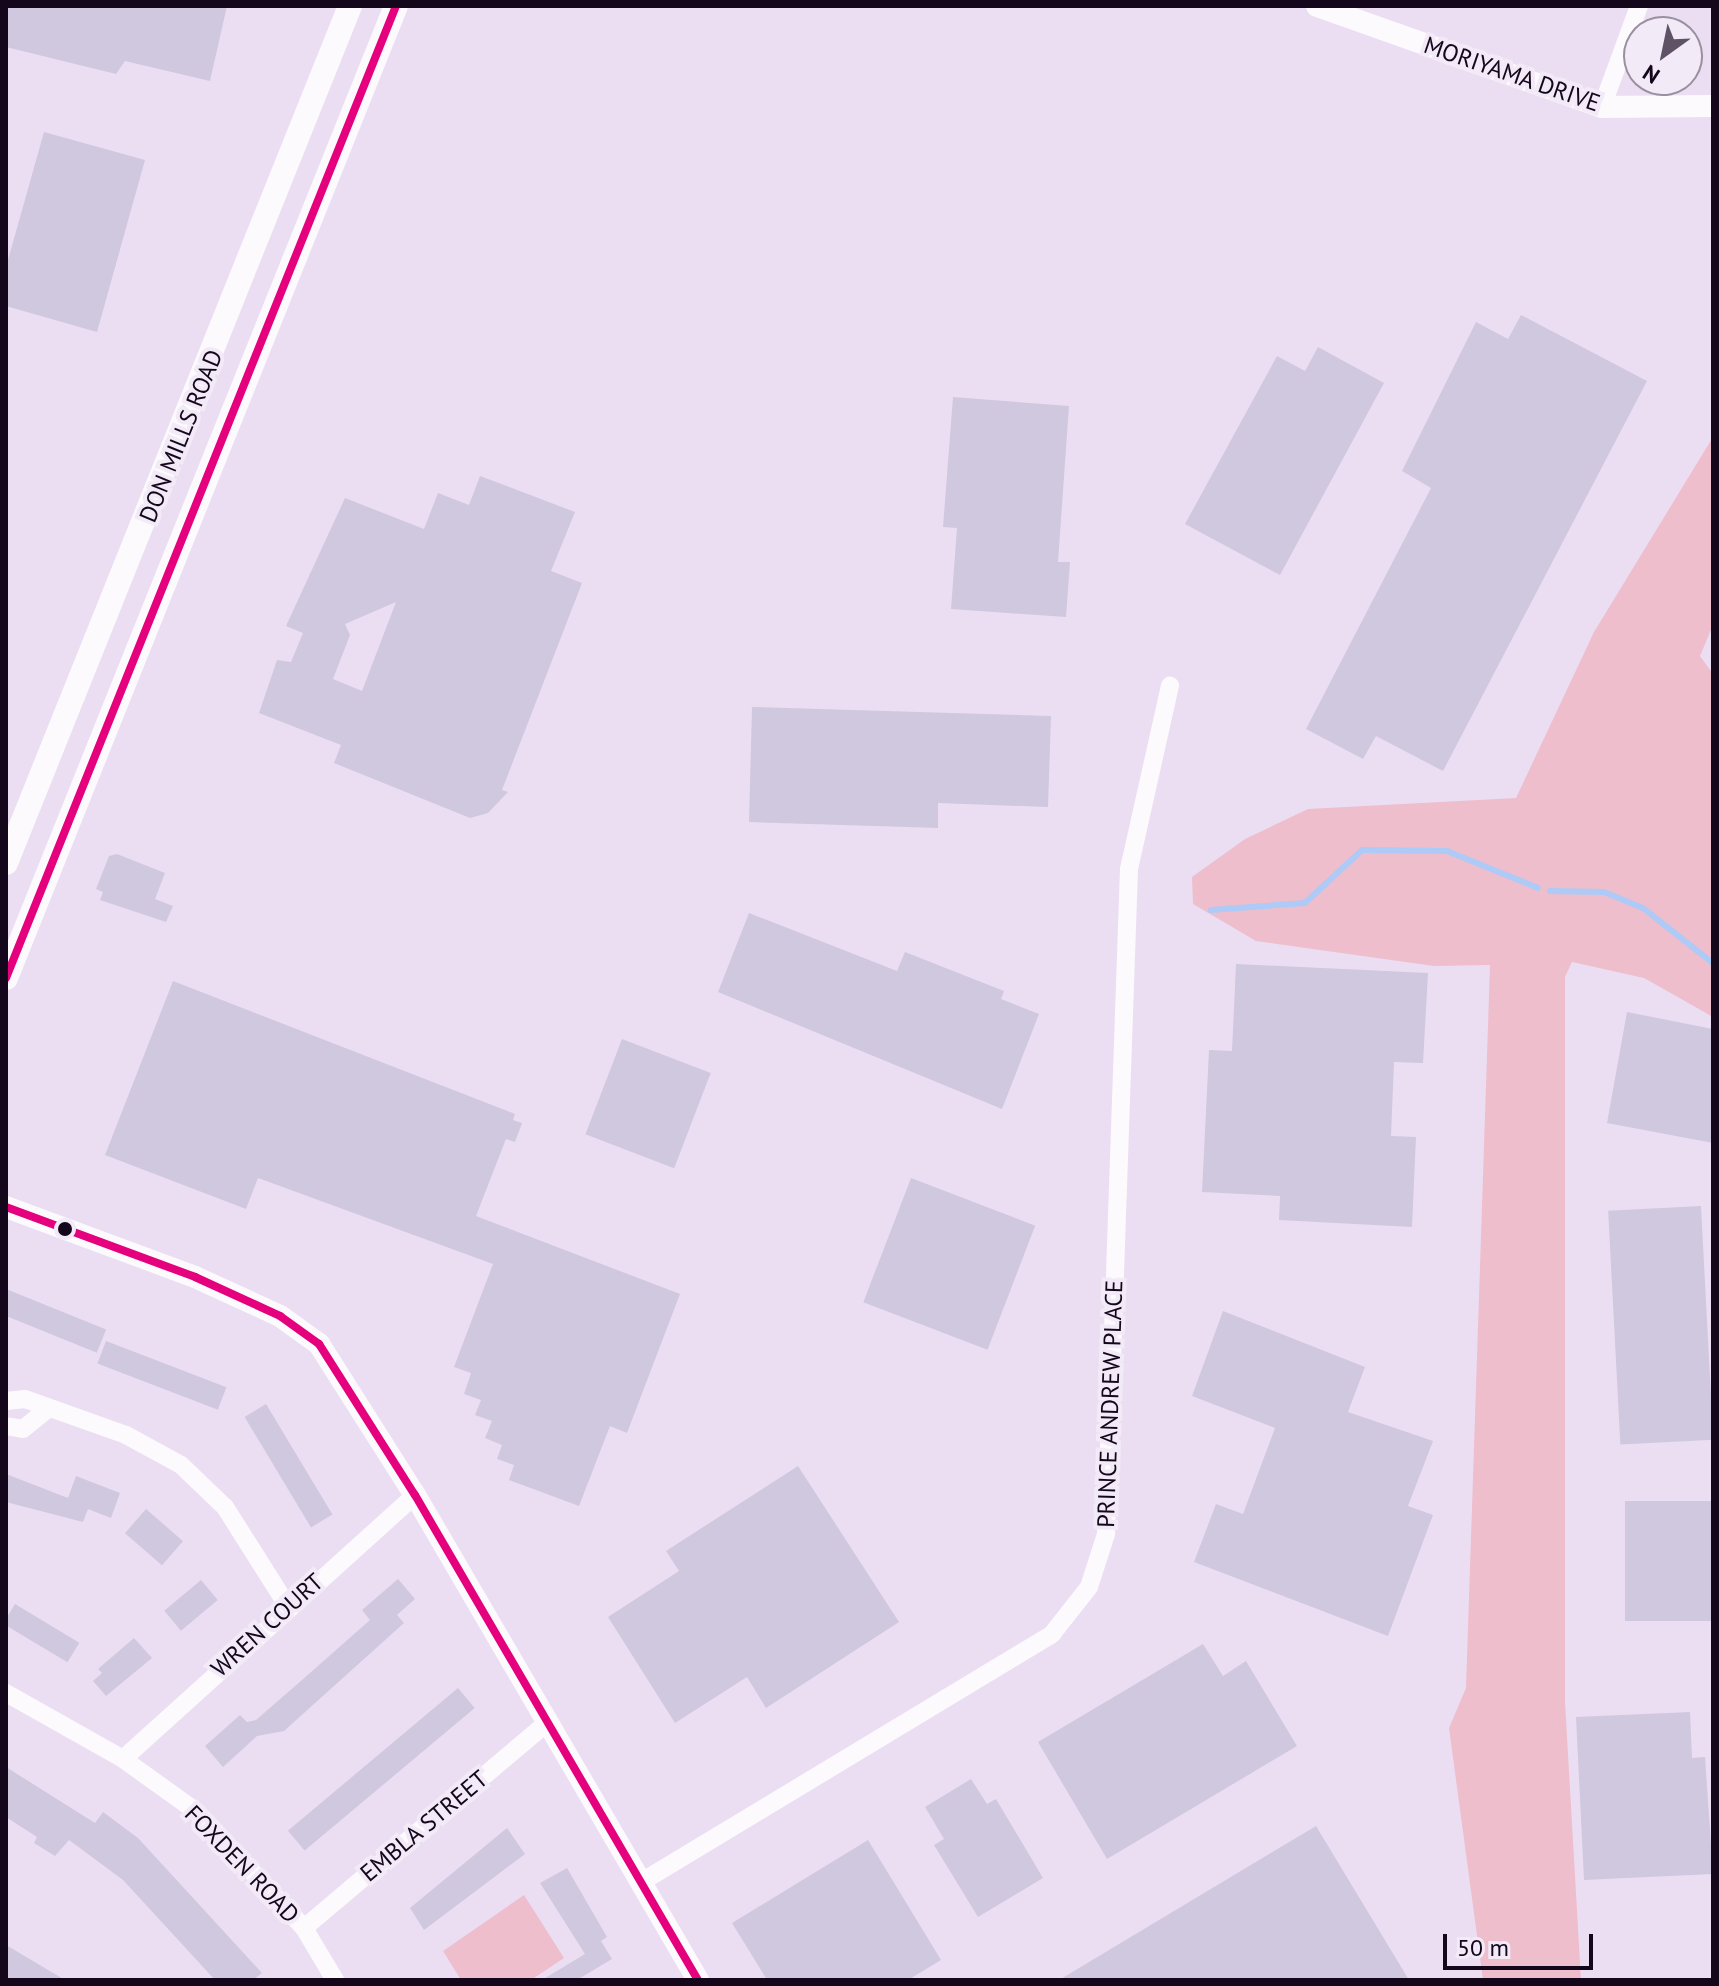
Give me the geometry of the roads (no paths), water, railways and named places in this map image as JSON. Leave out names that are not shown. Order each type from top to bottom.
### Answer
[{"type":"main road","name":"DON MILLS ROAD","points":[[6,863],[350,6]]},
{"type":"main road","name":"DON MILLS ROAD","points":[[6,978],[396,6]]},
{"type":"street","name":"MORIYAMA DRIVE","points":[[1317,6],[1602,107],[1713,106]]},
{"type":"street","points":[[1602,107],[1639,6]]},
{"type":"street","name":"PRINCE ANDREW PLACE","points":[[643,1881],[1052,1634],[1089,1587],[1106,1534],[1129,869],[1170,686]]},
{"type":"street","points":[[6,1207],[280,1316],[319,1344],[415,1495],[545,1724],[643,1881],[698,1980]]},
{"type":"street","points":[[6,1401],[49,1408],[126,1435],[181,1465],[225,1507],[287,1605]]},
{"type":"street","points":[[6,1426],[23,1429],[49,1408]]},
{"type":"street","name":"WREN COURT","points":[[123,1759],[287,1605],[415,1495]]},
{"type":"street","name":"FOXDEN ROAD","points":[[6,1693],[123,1759],[197,1812],[304,1928],[335,1980]]},
{"type":"street","name":"EMBLA STREET","points":[[304,1928],[545,1724]]},
{"type":"waterway","points":[[1211,910],[1305,903],[1362,850],[1447,851],[1538,888]]},
{"type":"waterway","points":[[1550,891],[1604,892],[1643,908],[1713,963]]}]
